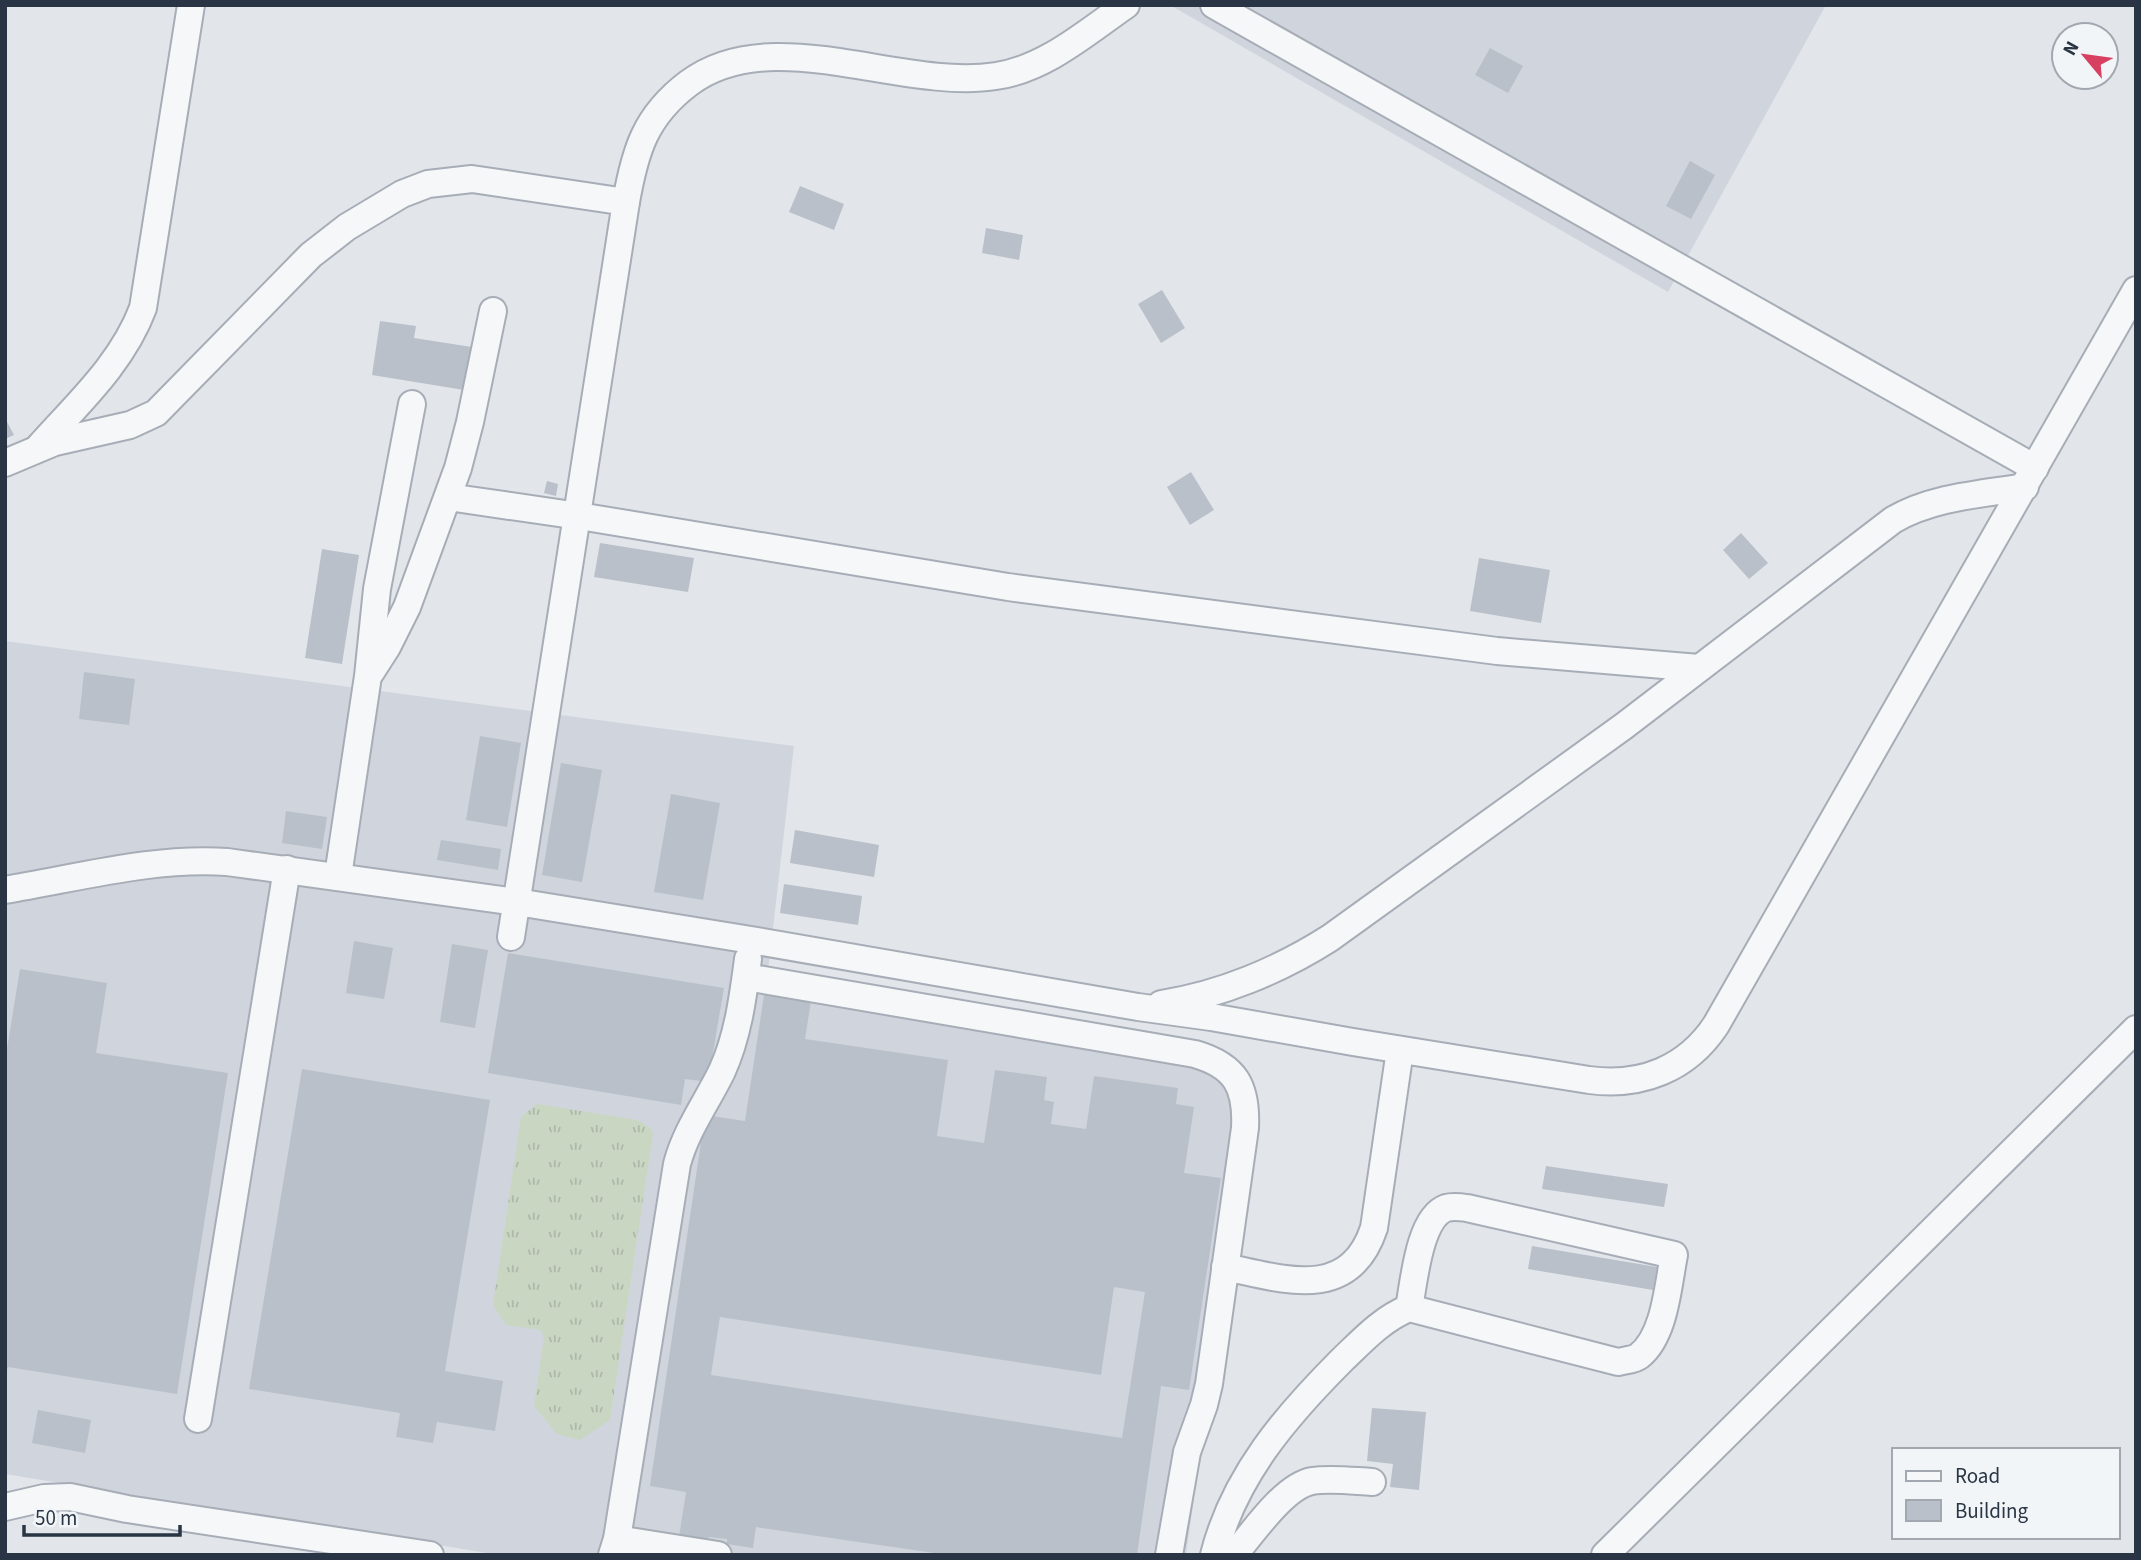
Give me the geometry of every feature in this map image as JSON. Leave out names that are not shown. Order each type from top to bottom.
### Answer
[{"type":"street","points":[[37,449],[116,360],[130,340],[143,308],[191,5]]},
{"type":"street","points":[[511,937],[579,516],[626,202],[635,156],[650,125],[681,89],[722,65],[739,60],[775,56],[948,77],[993,77],[1040,61],[1126,5]]},
{"type":"street","points":[[1214,5],[2030,478]]},
{"type":"street","points":[[5,463],[72,437],[131,425],[156,413],[311,255],[379,206],[409,191],[428,184],[472,180],[626,202]]},
{"type":"street","points":[[5,890],[160,864],[193,860],[227,862],[517,902],[1138,1007],[1610,1082],[1650,1077],[1690,1054],[1716,1025],[2136,290]]},
{"type":"street","points":[[368,676],[387,647],[407,607],[448,497],[467,434],[493,311]]},
{"type":"street","points":[[338,876],[368,676],[379,579],[412,404]]},
{"type":"street","points":[[1138,1007],[1182,1001],[1218,990],[1313,948],[1624,726],[1902,516],[1941,501],[2030,478]]},
{"type":"street","points":[[448,497],[1008,587],[1497,651],[1699,668]]},
{"type":"street","points":[[198,1419],[287,869]]},
{"type":"street","points":[[718,1555],[614,1547],[677,1164],[686,1136],[727,1058],[739,1017],[751,940]]},
{"type":"street","points":[[746,977],[1195,1054],[1219,1063],[1235,1077],[1246,1114],[1225,1267],[1207,1395],[1186,1452],[1169,1555]]},
{"type":"street","points":[[1605,1555],[2136,1029]]},
{"type":"street","points":[[1225,1267],[1312,1282],[1333,1276],[1357,1259],[1371,1239],[1376,1218],[1400,1050]]},
{"type":"street","points":[[1214,1555],[1225,1520],[1239,1489],[1281,1425],[1372,1331],[1394,1314],[1409,1308],[1618,1362],[1638,1358],[1652,1341],[1662,1317],[1674,1255],[1467,1208],[1448,1207],[1435,1216],[1423,1238],[1409,1308]]},
{"type":"street","points":[[1234,1555],[1274,1508],[1297,1487],[1310,1481],[1372,1482]]},
{"type":"street","points":[[5,1507],[57,1496],[430,1555]]},
{"type":"shaded area","points":[[1170,5],[1826,5],[1668,292]]},
{"type":"shaded area","points":[[5,641],[794,746],[767,980],[1219,1063],[1245,1128],[1186,1555],[499,1555],[5,1474]]},
{"type":"green space","points":[[537,1104],[637,1120],[649,1127],[653,1133],[610,1420],[580,1440],[557,1434],[534,1406],[544,1337],[540,1330],[506,1325],[493,1305],[521,1117]]},
{"type":"building","points":[[1490,48],[1523,66],[1508,93],[1475,75]]},
{"type":"building","points":[[1690,161],[1715,175],[1691,219],[1666,206]]},
{"type":"building","points":[[800,186],[844,204],[834,230],[789,212]]},
{"type":"building","points":[[986,228],[1023,235],[1019,260],[982,253]]},
{"type":"building","points":[[1162,290],[1185,328],[1161,343],[1138,304]]},
{"type":"building","points":[[380,321],[416,326],[414,338],[472,347],[464,390],[372,375]]},
{"type":"building","points":[[5,418],[14,435],[5,439]]},
{"type":"building","points":[[1191,472],[1214,510],[1190,525],[1167,487]]},
{"type":"building","points":[[547,481],[558,484],[556,496],[544,493]]},
{"type":"building","points":[[1741,533],[1768,563],[1749,579],[1723,550]]},
{"type":"building","points":[[600,543],[694,558],[688,592],[594,577]]},
{"type":"building","points":[[322,549],[359,555],[342,664],[305,658]]},
{"type":"building","points":[[1479,558],[1550,570],[1541,623],[1470,611]]},
{"type":"building","points":[[84,672],[135,679],[129,725],[79,719]]},
{"type":"building","points":[[480,736],[521,743],[507,827],[466,820]]},
{"type":"building","points":[[561,763],[602,770],[582,882],[542,875]]},
{"type":"building","points":[[671,794],[720,803],[703,900],[654,892]]},
{"type":"building","points":[[286,811],[327,817],[322,849],[282,843]]},
{"type":"building","points":[[795,830],[879,845],[874,877],[790,863]]},
{"type":"building","points":[[441,840],[501,849],[498,870],[437,860]]},
{"type":"building","points":[[784,884],[862,896],[858,925],[780,913]]},
{"type":"building","points":[[354,941],[393,948],[384,999],[346,993]]},
{"type":"building","points":[[452,944],[488,950],[475,1028],[440,1022]]},
{"type":"building","points":[[508,953],[724,988],[708,1082],[685,1079],[681,1105],[488,1073]]},
{"type":"building","points":[[20,969],[107,983],[96,1053],[228,1073],[177,1394],[8,1367],[5,1375],[5,1061]]},
{"type":"building","points":[[764,995],[811,1001],[805,1039],[948,1060],[937,1136],[984,1143],[995,1070],[1047,1077],[1044,1100],[1054,1102],[1051,1124],[1086,1129],[1094,1076],[1178,1088],[1176,1104],[1194,1107],[1184,1173],[1221,1178],[1189,1390],[1161,1386],[1137,1555],[948,1555],[756,1527],[753,1548],[727,1544],[727,1539],[709,1537],[708,1541],[679,1537],[686,1492],[650,1486],[705,1115],[745,1121]],"holes":[[[1114,1287],[1145,1292],[1122,1438],[711,1375],[720,1317],[1101,1375]]]},
{"type":"building","points":[[302,1069],[490,1100],[445,1371],[503,1381],[495,1431],[437,1422],[433,1443],[396,1437],[400,1413],[249,1389]]},
{"type":"building","points":[[1546,1166],[1668,1184],[1664,1207],[1542,1189]]},
{"type":"building","points":[[1532,1246],[1657,1267],[1653,1290],[1528,1269]]},
{"type":"building","points":[[1372,1408],[1426,1412],[1419,1490],[1390,1487],[1393,1464],[1367,1461]]},
{"type":"building","points":[[38,1410],[91,1420],[85,1453],[32,1443]]}]
